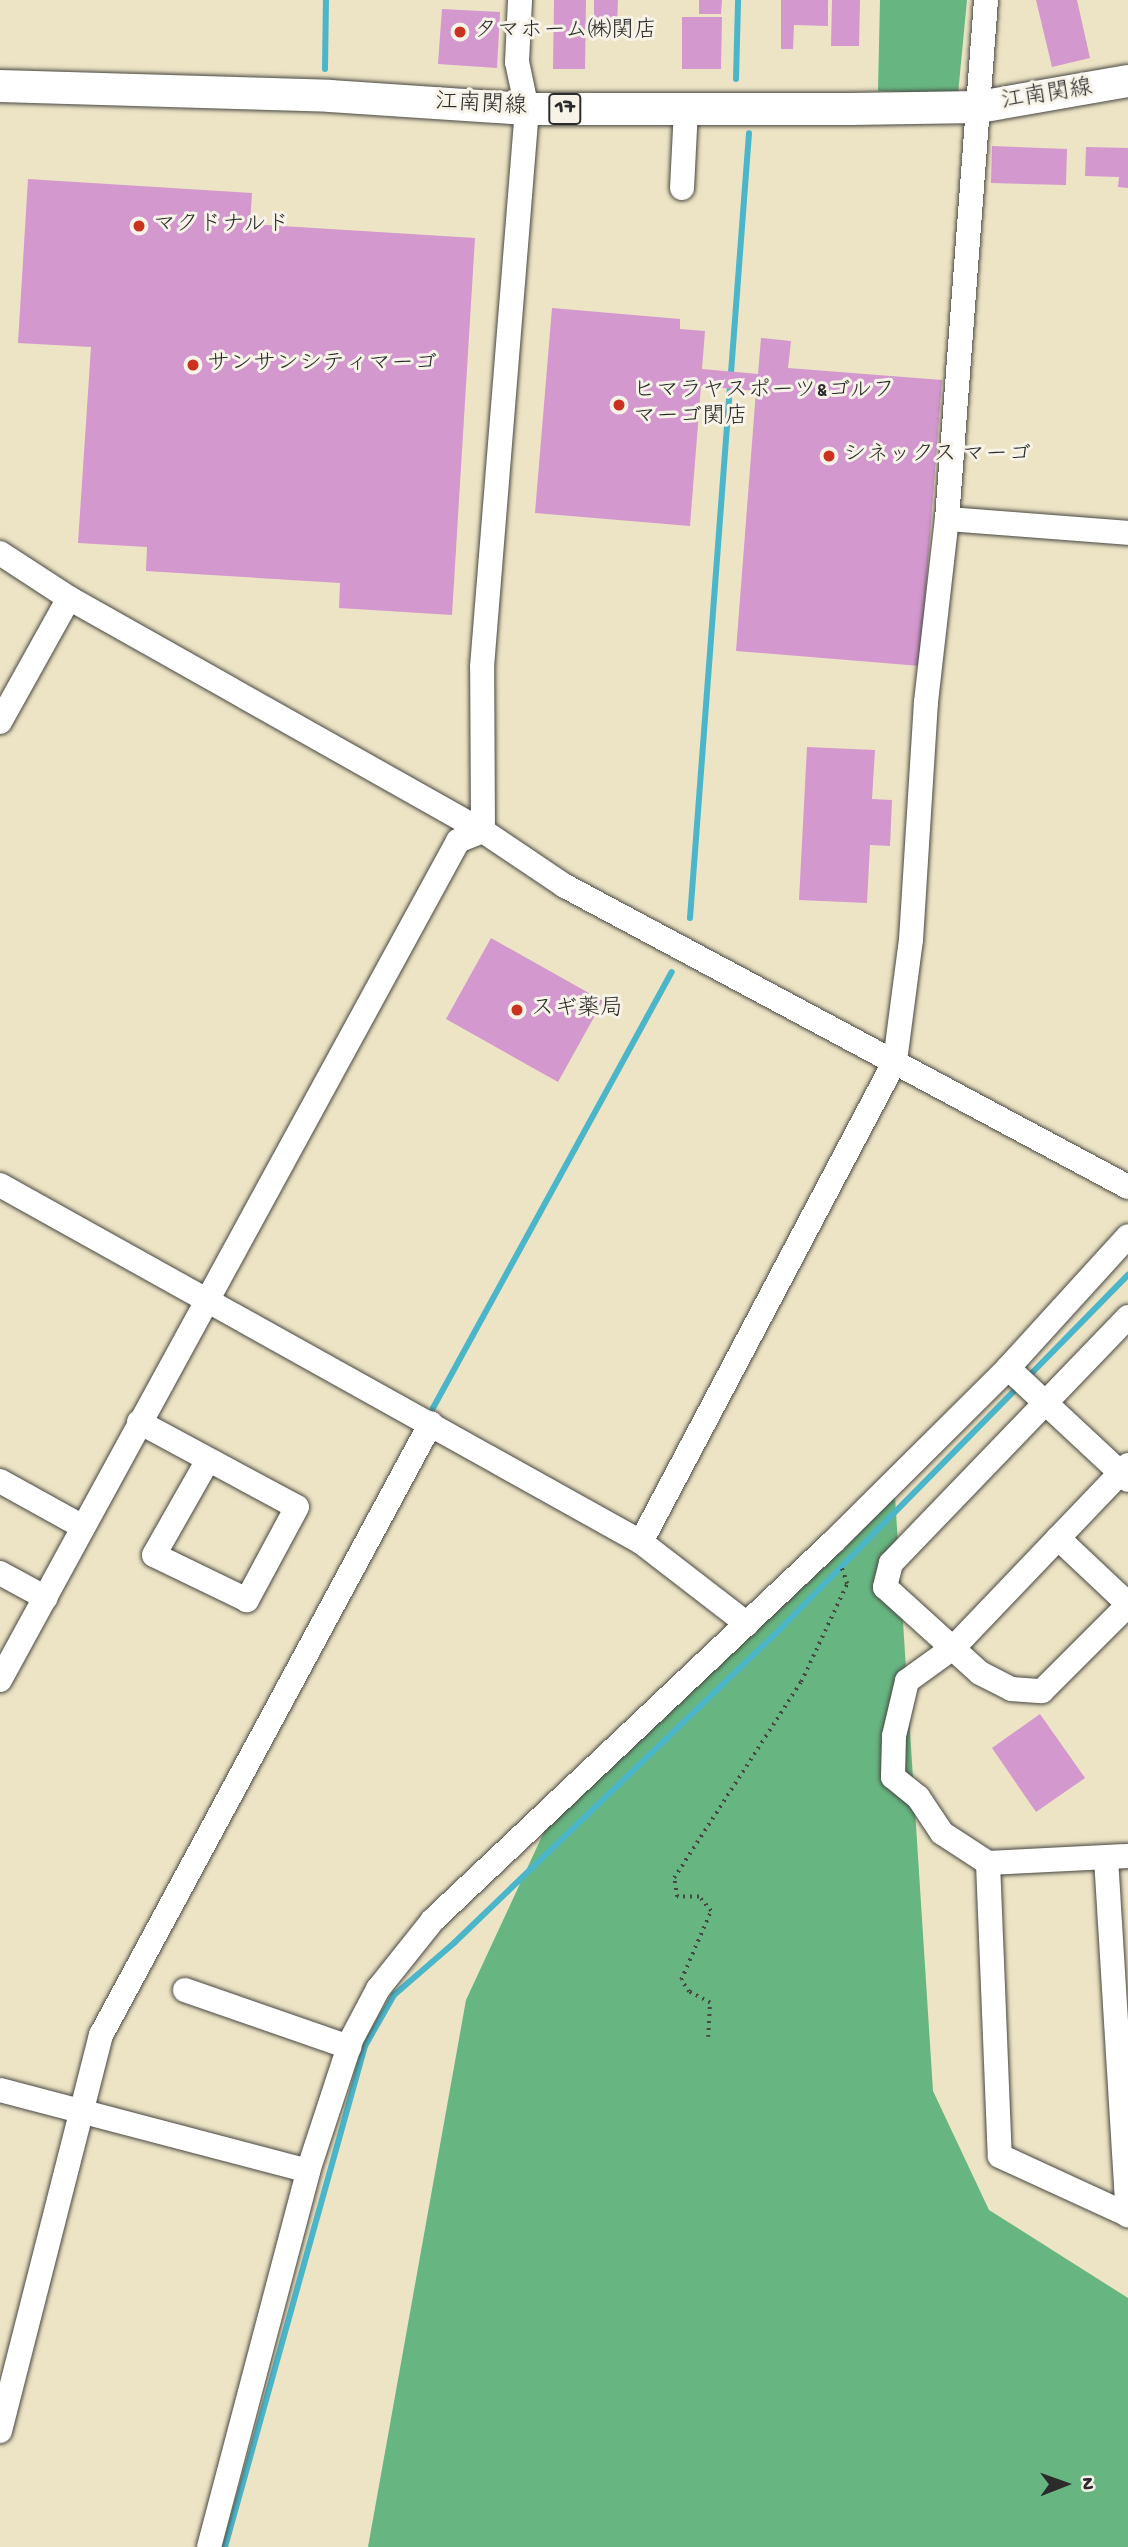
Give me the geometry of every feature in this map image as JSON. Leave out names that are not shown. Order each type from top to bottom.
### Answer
[{"type":"main road","name":"江南関線","points":[[0,86],[330,96],[527,109],[687,109],[979,107],[1128,81]]},
{"type":"street","points":[[483,831],[482,667],[527,109],[517,62],[520,0]]},
{"type":"street","points":[[640,1542],[895,1061],[911,940],[926,702],[947,519],[986,0]]},
{"type":"street","points":[[682,188],[687,109]]},
{"type":"street","points":[[947,519],[1128,533]]},
{"type":"street","points":[[0,553],[69,598],[483,831],[565,886],[1128,1187]]},
{"type":"street","points":[[0,722],[69,598]]},
{"type":"street","points":[[0,1680],[458,841],[483,831]]},
{"type":"street","points":[[0,1185],[207,1298],[640,1542],[747,1624]]},
{"type":"street","points":[[209,2547],[309,2171],[349,2047],[377,1989],[433,1920],[832,1542],[1008,1368],[1128,1236]]},
{"type":"street","points":[[1058,1538],[1128,1604],[1042,1691],[1011,1689],[980,1673],[885,1587],[891,1563],[1128,1317]]},
{"type":"street","points":[[988,1863],[1000,2156],[1128,2215],[1117,1857],[988,1863],[942,1833],[918,1797],[893,1777],[894,1736],[907,1681],[954,1647],[1058,1538],[1125,1473],[1044,1404],[1008,1368]]},
{"type":"street","points":[[139,1422],[297,1507],[247,1600],[154,1555],[208,1460]]},
{"type":"street","points":[[0,2431],[101,2035],[431,1423]]},
{"type":"street","points":[[0,1481],[83,1527]]},
{"type":"street","points":[[0,1573],[46,1598]]},
{"type":"street","points":[[185,1990],[349,2047]]},
{"type":"street","points":[[0,2090],[309,2171]]},
{"type":"path","points":[[708,2037],[710,2003],[688,1992],[681,1980],[711,1911],[699,1897],[677,1897],[674,1878],[801,1682],[847,1584],[832,1542]]},
{"type":"green space","points":[[880,0],[967,0],[958,94],[878,91]]},
{"type":"green space","points":[[894,1481],[933,2091],[989,2210],[1128,2298],[1128,2547],[368,2547],[466,2000],[556,1806]]},
{"type":"building","points":[[554,0],[586,0],[585,69],[553,69]]},
{"type":"building","points":[[594,0],[618,0],[617,27],[594,26]]},
{"type":"building","points":[[699,0],[722,0],[721,14],[699,14]]},
{"type":"building","points":[[781,0],[828,0],[828,26],[794,25],[793,49],[781,49]]},
{"type":"building","points":[[832,0],[860,0],[859,46],[831,46]]},
{"type":"building","points":[[1036,0],[1077,0],[1090,58],[1052,67]]},
{"type":"building","points":[[442,9],[500,12],[497,68],[438,64]]},
{"type":"building","points":[[682,17],[722,17],[721,69],[682,69]]},
{"type":"building","points":[[992,146],[1067,149],[1066,185],[991,183]]},
{"type":"building","points":[[1086,147],[1128,148],[1128,188],[1118,187],[1119,177],[1085,176]]},
{"type":"building","points":[[28,179],[252,193],[250,224],[475,238],[452,615],[339,608],[340,583],[146,571],[147,547],[78,543],[91,347],[18,343]]},
{"type":"building","points":[[552,308],[680,319],[680,329],[705,331],[702,369],[758,374],[761,338],[791,341],[788,368],[942,380],[920,666],[736,651],[756,391],[701,386],[690,526],[535,513]]},
{"type":"building","points":[[807,747],[875,750],[872,799],[892,800],[890,846],[870,845],[867,903],[799,900]]},
{"type":"building","points":[[491,938],[603,1001],[558,1082],[446,1019]]},
{"type":"building","points":[[1040,1714],[1085,1778],[1036,1812],[992,1748]]},
{"type":"waterway","points":[[325,69],[326,0]]},
{"type":"waterway","points":[[736,79],[738,0]]},
{"type":"waterway","points":[[690,918],[749,133]]},
{"type":"waterway","points":[[433,1408],[672,972]]},
{"type":"waterway","points":[[1026,1379],[1128,1275]]},
{"type":"waterway","points":[[225,2547],[365,2046],[394,1995],[454,1943],[783,1626],[1018,1387]]},
{"type":"place","name":"タマホーム㈱関店","points":[[460,32]]},
{"type":"place","name":"マクドナルド","points":[[139,226]]},
{"type":"place","name":"サンサンシティマーゴ","points":[[193,365]]},
{"type":"place","name":"ヒマラヤスポーツ&ゴルフ マーゴ関店","points":[[619,405]]},
{"type":"place","name":"シネックス マーゴ","points":[[829,456]]},
{"type":"place","name":"スギ薬局","points":[[517,1010]]}]
